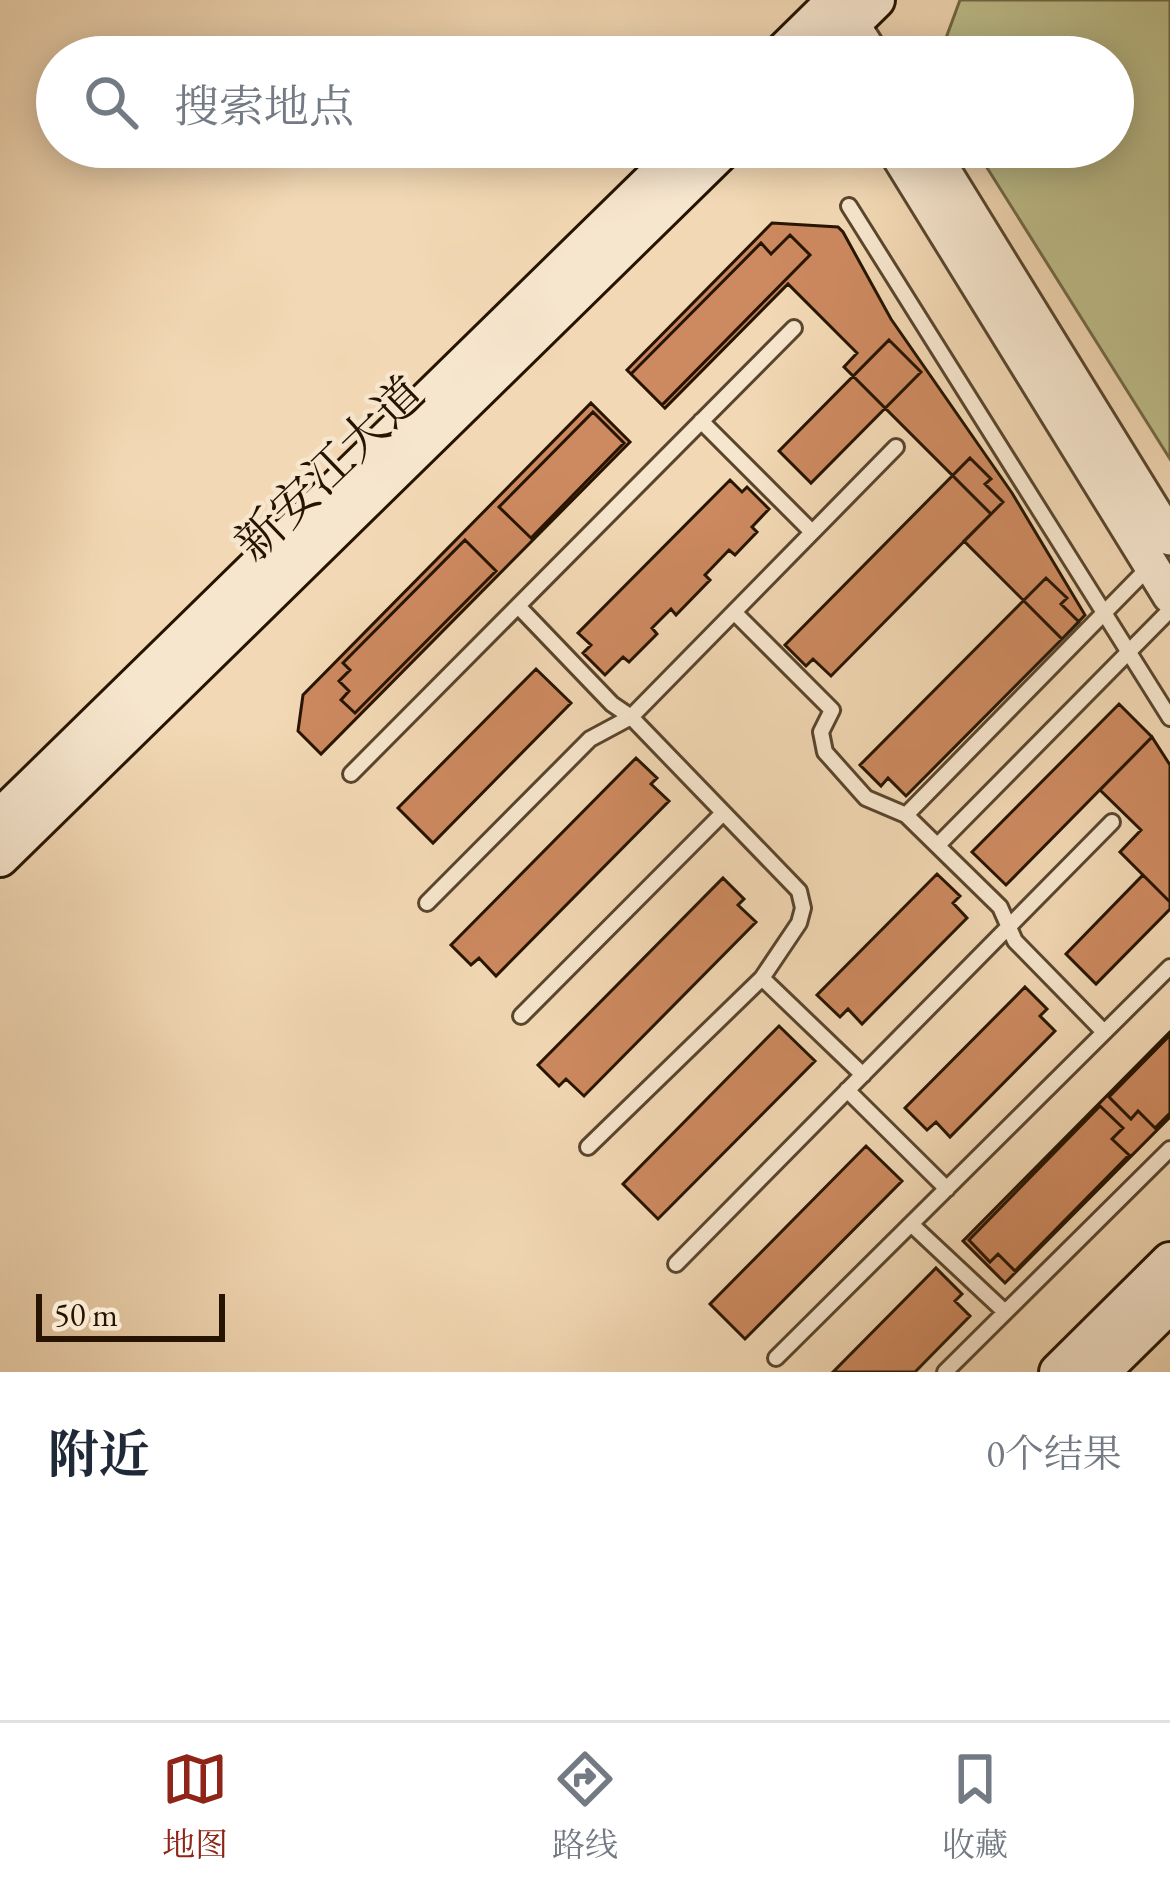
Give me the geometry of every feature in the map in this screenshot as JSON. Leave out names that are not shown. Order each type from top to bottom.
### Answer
[{"type":"main road","name":"新安江大道","points":[[0,818],[665,168]]},
{"type":"main road","name":"新安江大道","points":[[0,858],[705,168]]},
{"type":"main road","points":[[1058,1372],[1170,1262]]},
{"type":"main road","points":[[1101,1372],[1170,1304]]},
{"type":"street","points":[[907,168],[1161,551]]},
{"type":"street","points":[[941,168],[1161,551],[1170,596]]},
{"type":"lane","points":[[848,206],[1170,718]]},
{"type":"lane","points":[[351,774],[794,328]]},
{"type":"lane","points":[[701,422],[812,532]]},
{"type":"lane","points":[[428,903],[590,740],[631,717],[896,447]]},
{"type":"lane","points":[[907,815],[1161,551]]},
{"type":"lane","points":[[518,606],[612,704],[631,717],[802,899],[799,923],[762,978],[588,1147]]},
{"type":"lane","points":[[938,845],[1170,610]]},
{"type":"lane","points":[[734,611],[832,710],[821,732],[825,752],[866,798],[907,815],[938,845],[1000,907],[1015,941],[1105,1032]]},
{"type":"lane","points":[[521,1016],[723,813]]},
{"type":"lane","points":[[676,1264],[1112,822]]},
{"type":"lane","points":[[776,1358],[1170,967]]},
{"type":"lane","points":[[762,978],[863,1075]]},
{"type":"lane","points":[[847,1090],[946,1189]]},
{"type":"lane","points":[[945,1372],[1170,1149]]},
{"type":"lane","points":[[911,1224],[1005,1312]]},
{"type":"green space","points":[[960,0],[1170,0],[1170,459],[987,168],[1134,168],[1134,36],[947,36]]},
{"type":"building","points":[[772,223],[838,227],[843,232],[891,319],[1012,493],[1085,615],[1062,639],[964,541],[991,514],[844,367],[857,353],[788,284],[665,408],[627,370]]},
{"type":"building","points":[[790,235],[810,255],[662,405],[631,374],[761,243],[771,254]]},
{"type":"building","points":[[889,340],[921,372],[811,483],[779,451]]},
{"type":"building","points":[[591,403],[630,442],[321,754],[298,731],[303,695]]},
{"type":"building","points":[[593,412],[624,443],[531,538],[499,507]]},
{"type":"building","points":[[970,458],[991,479],[985,484],[1003,502],[831,676],[813,659],[806,666],[785,645]]},
{"type":"building","points":[[730,480],[742,492],[747,487],[769,509],[752,527],[757,532],[735,555],[729,550],[705,575],[710,580],[676,615],[671,609],[652,628],[657,634],[629,662],[623,657],[605,675],[583,653],[591,645],[578,633]]},
{"type":"building","points":[[465,540],[496,571],[355,713],[341,700],[349,691],[339,681],[350,670],[343,663]]},
{"type":"building","points":[[1046,578],[1067,598],[1061,604],[1079,622],[906,796],[888,778],[881,786],[860,765]]},
{"type":"building","points":[[536,669],[571,703],[433,843],[398,808]]},
{"type":"building","points":[[1119,704],[1152,737],[1006,885],[972,852]]},
{"type":"building","points":[[1152,737],[1170,765],[1170,902],[1120,852],[1141,830],[1100,790]]},
{"type":"building","points":[[636,758],[657,778],[651,784],[669,801],[496,976],[479,958],[471,965],[451,945]]},
{"type":"building","points":[[937,874],[960,896],[953,903],[967,918],[862,1024],[848,1009],[840,1017],[817,995]]},
{"type":"building","points":[[1143,875],[1170,902],[1170,909],[1096,984],[1066,954]]},
{"type":"building","points":[[723,878],[744,899],[738,905],[756,922],[584,1096],[566,1079],[559,1086],[538,1065]]},
{"type":"building","points":[[1025,987],[1047,1009],[1040,1016],[1055,1031],[950,1137],[936,1122],[927,1130],[905,1108]]},
{"type":"building","points":[[779,1026],[815,1061],[658,1219],[623,1184]]},
{"type":"building","points":[[1170,1032],[1170,1117],[1005,1283],[963,1241]]},
{"type":"building","points":[[1170,1035],[1170,1113],[1155,1128],[1138,1111],[1131,1119],[1109,1097]]},
{"type":"building","points":[[1100,1106],[1123,1128],[1112,1139],[1129,1155],[1015,1271],[998,1254],[990,1262],[969,1240]]},
{"type":"building","points":[[866,1146],[902,1181],[745,1339],[710,1304]]},
{"type":"building","points":[[936,1268],[962,1294],[955,1301],[970,1316],[915,1372],[833,1372]]}]
